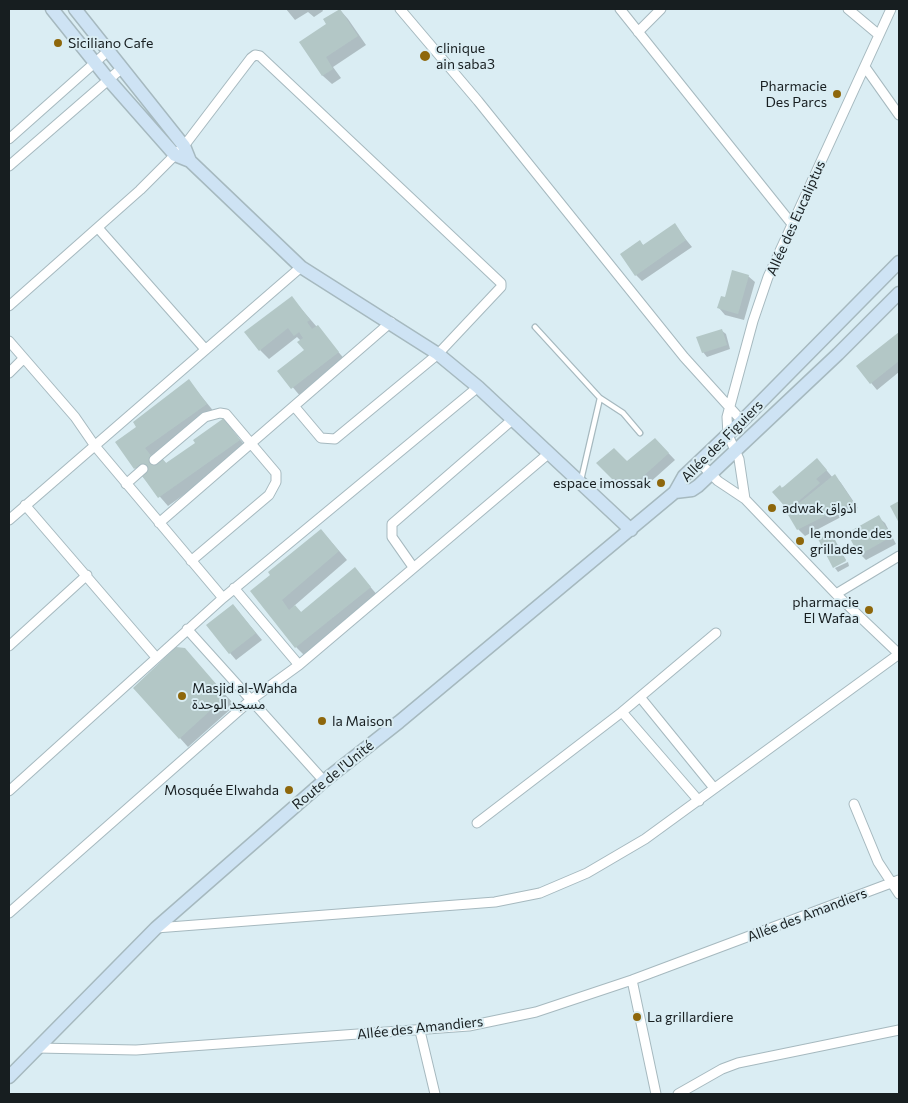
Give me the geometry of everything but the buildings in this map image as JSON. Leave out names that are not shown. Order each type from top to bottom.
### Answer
[{"type":"street","points":[[52,9],[108,80],[301,267],[391,322],[438,354],[478,388],[631,530]]},
{"type":"street","points":[[75,9],[122,68],[180,151]]},
{"type":"street","points":[[400,9],[478,101],[684,357],[742,421]]},
{"type":"street","points":[[620,9],[792,224]]},
{"type":"street","points":[[638,32],[661,9]]},
{"type":"street","points":[[848,9],[879,35]]},
{"type":"street","name":"Allée des Eucaliptus","points":[[728,435],[729,407],[753,321],[768,277],[891,9]]},
{"type":"street","points":[[9,138],[108,51]]},
{"type":"street","points":[[9,306],[98,228],[180,151],[250,58],[255,55],[260,56],[502,283],[501,287],[438,354],[335,439],[322,438],[294,406]]},
{"type":"street","points":[[865,67],[899,115]]},
{"type":"street","points":[[9,166],[122,68]]},
{"type":"street","points":[[98,228],[205,349]]},
{"type":"street","name":"Allée des Figuiers","points":[[676,492],[682,478],[728,435],[899,262]]},
{"type":"street","points":[[9,520],[301,267]]},
{"type":"street","name":"Allée des Figuiers","points":[[676,492],[692,490],[710,474],[838,354],[899,293]]},
{"type":"street","points":[[159,522],[391,322]]},
{"type":"street","points":[[9,341],[75,417],[95,446],[222,598]]},
{"type":"street","points":[[9,373],[23,359]]},
{"type":"street","points":[[9,791],[155,656],[222,598],[478,388]]},
{"type":"street","points":[[154,460],[205,417],[220,412],[226,414],[276,474],[274,488],[191,561]]},
{"type":"street","points":[[413,567],[392,537],[392,524],[512,420]]},
{"type":"street","points":[[728,435],[735,449],[744,486],[745,499]]},
{"type":"street","points":[[9,913],[252,699],[299,665],[548,454]]},
{"type":"street","points":[[156,928],[495,902],[516,899],[564,884],[587,873],[645,839],[899,654],[836,594],[745,499],[726,487],[699,462]]},
{"type":"street","points":[[126,484],[144,469]]},
{"type":"street","name":"Route de l'Unité","points":[[9,1077],[156,928],[324,780],[399,722],[676,492]]},
{"type":"street","points":[[25,505],[87,574],[155,656]]},
{"type":"street","points":[[836,594],[899,556]]},
{"type":"street","points":[[9,646],[87,574]]},
{"type":"street","points":[[234,588],[299,665]]},
{"type":"street","points":[[187,629],[324,780]]},
{"type":"street","points":[[477,823],[622,712],[716,633]]},
{"type":"street","points":[[640,697],[714,788]]},
{"type":"street","points":[[622,712],[699,801]]},
{"type":"street","points":[[854,804],[870,845],[895,881],[899,894]]},
{"type":"street","name":"Allée des Amandiers","points":[[37,1048],[136,1050],[469,1026],[536,1012],[632,980],[895,881]]},
{"type":"street","points":[[632,980],[656,1094]]},
{"type":"street","points":[[678,1094],[722,1069],[738,1063],[899,1030]]},
{"type":"street","points":[[420,1031],[435,1094]]},
{"type":"lane","points":[[535,327],[600,398],[622,413],[640,433]]},
{"type":"lane","points":[[580,483],[600,398]]},
{"type":"place","name":"Siciliano Cafe","points":[[58,43]]},
{"type":"place","name":"clinique ain saba3","points":[[425,56]]},
{"type":"place","name":"Pharmacie Des Parcs","points":[[837,94]]},
{"type":"place","name":"espace imossak","points":[[661,483]]},
{"type":"place","name":"adwak اذواق","points":[[772,508]]},
{"type":"place","name":"le monde des grillades","points":[[800,541]]},
{"type":"place","name":"pharmacie El Wafaa","points":[[869,610]]},
{"type":"place","name":"Masjid al-Wahda مسجد الوحدة","points":[[182,696]]},
{"type":"place","name":"la Maison","points":[[322,721]]},
{"type":"place","name":"Mosquée Elwahda","points":[[289,790]]},
{"type":"place","name":"La grillardiere","points":[[637,1017]]}]
